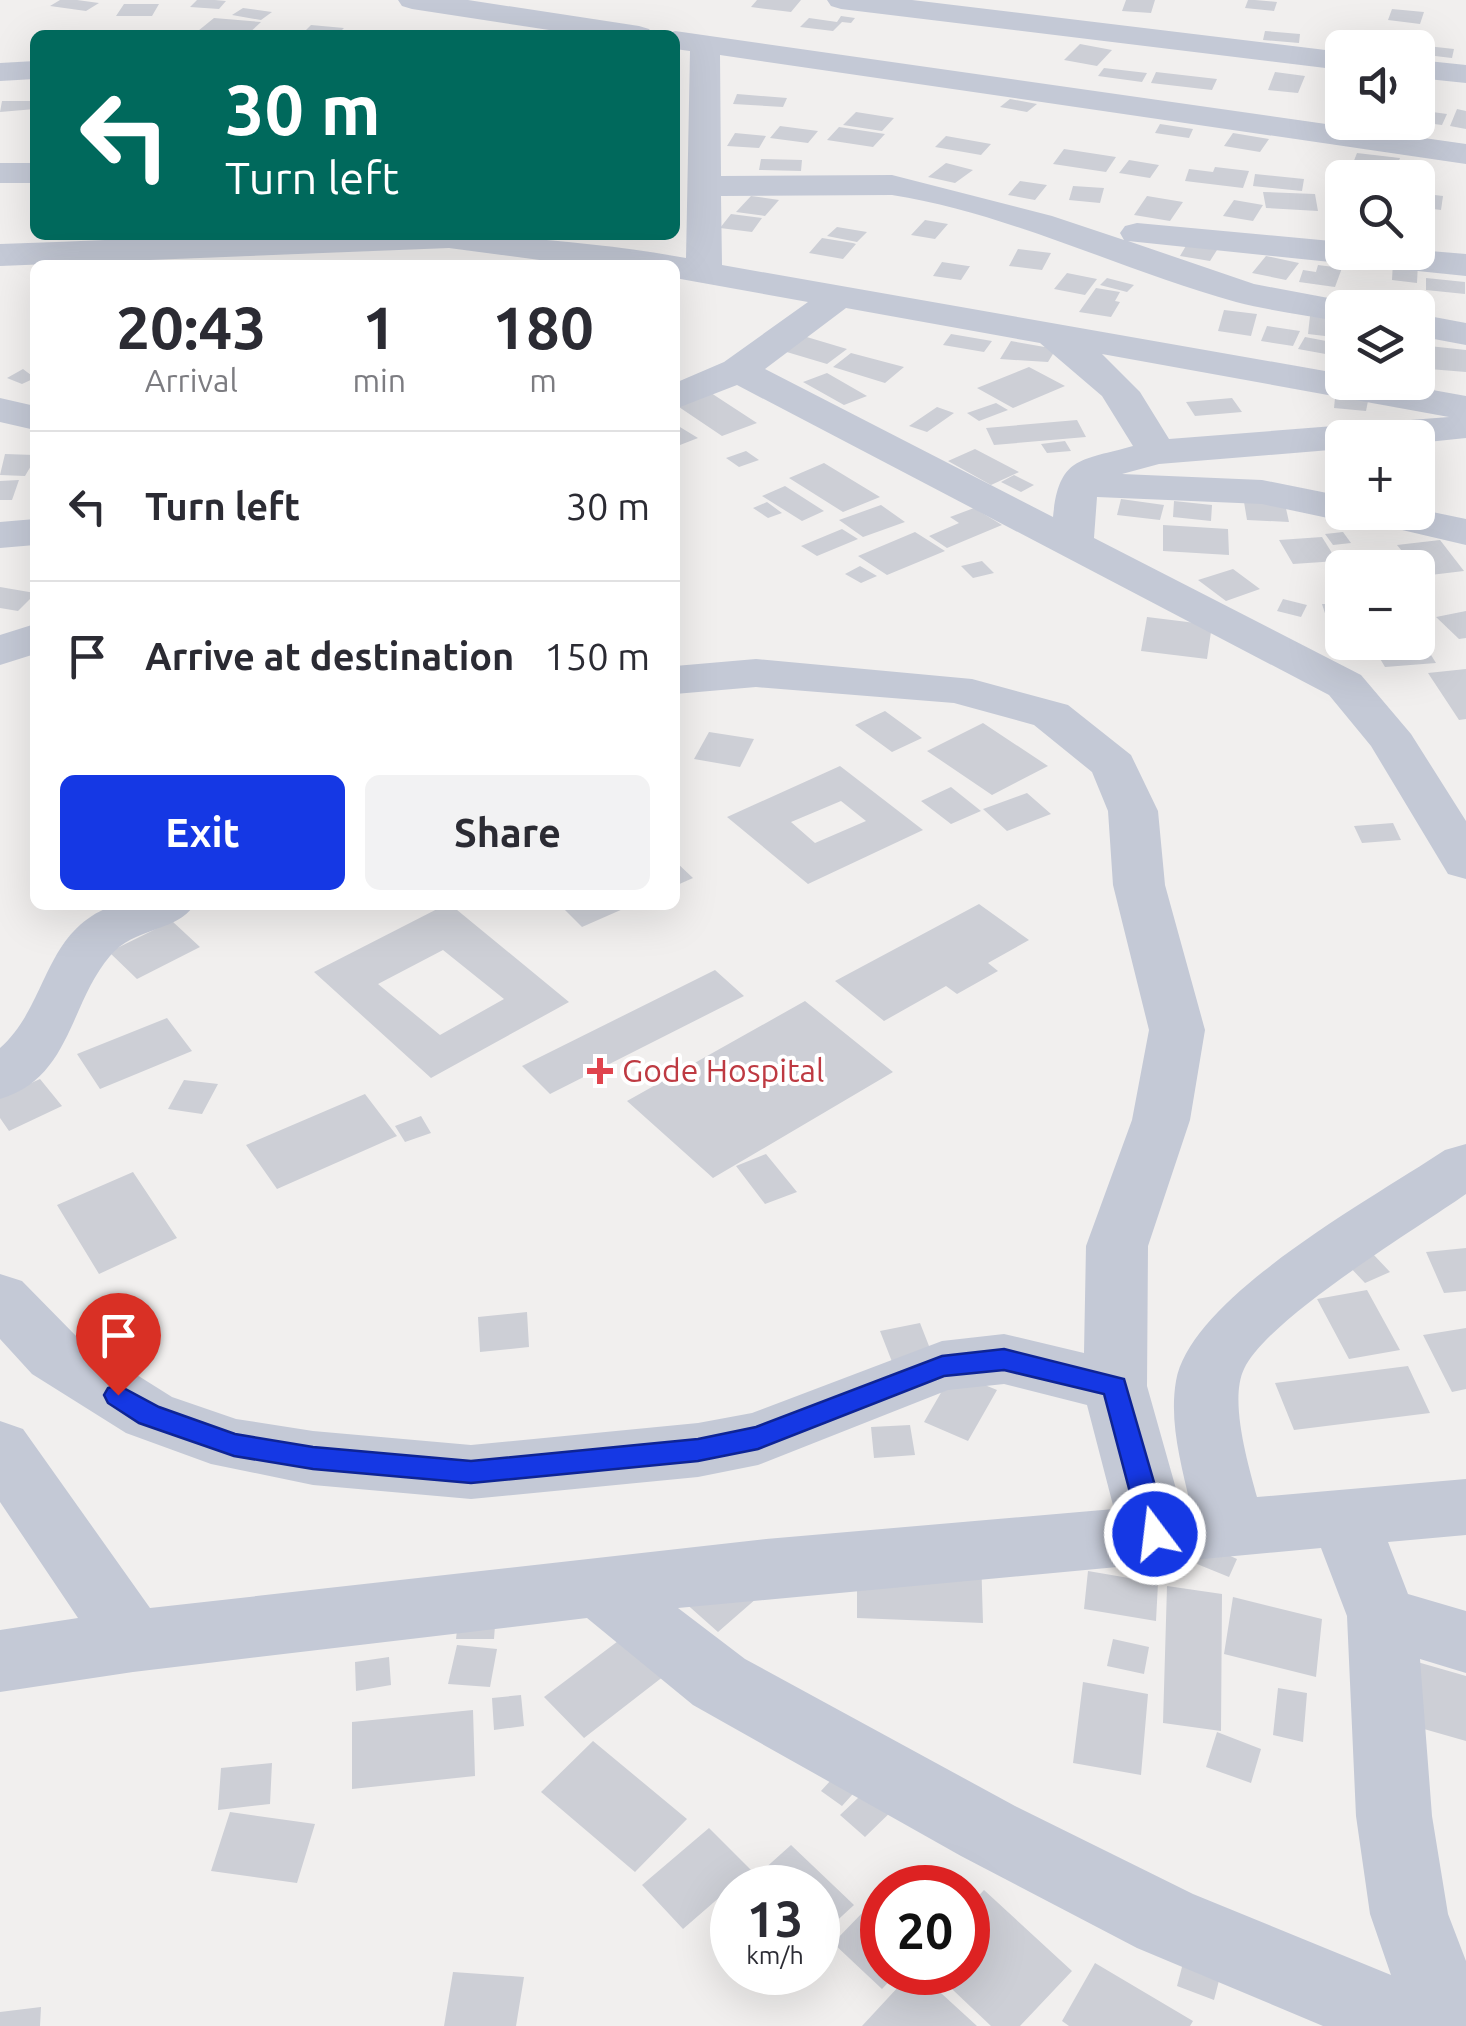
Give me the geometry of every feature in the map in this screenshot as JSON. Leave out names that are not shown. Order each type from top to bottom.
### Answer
[{"type":"street","points":[[412,0],[624,30]]},
{"type":"street","points":[[841,0],[1000,9],[1325,58]]},
{"type":"street","points":[[680,38],[1466,154]]},
{"type":"street","points":[[0,72],[30,70]]},
{"type":"street","points":[[1435,71],[1466,74]]},
{"type":"street","points":[[680,107],[703,186],[689,269],[1044,334],[1224,328],[1325,313]]},
{"type":"street","points":[[0,174],[30,173]]},
{"type":"street","points":[[703,186],[892,185],[1040,223],[1466,265]]},
{"type":"street","points":[[1040,223],[1224,328],[1466,408]]},
{"type":"street","points":[[0,255],[354,240]]},
{"type":"street","points":[[478,240],[623,260]]},
{"type":"street","points":[[680,395],[738,370],[840,296]]},
{"type":"street","points":[[1435,328],[1466,334]]},
{"type":"street","points":[[1044,334],[1100,368],[1131,405],[1156,452]]},
{"type":"street","points":[[738,370],[1345,685],[1358,696],[1452,818],[1466,862]]},
{"type":"street","points":[[0,410],[30,417]]},
{"type":"street","points":[[1072,541],[1077,485],[1094,470],[1156,452],[1466,427]]},
{"type":"street","points":[[1077,485],[1262,492],[1325,505]]},
{"type":"street","points":[[1435,526],[1466,532]]},
{"type":"street","points":[[0,535],[30,532]]},
{"type":"street","points":[[0,652],[30,640]]},
{"type":"street","points":[[680,680],[756,674],[956,689],[1050,715],[1114,766],[1133,812],[1140,884],[1177,1030],[1161,1120],[1117,1246],[1115,1386],[1155,1534]]},
{"type":"street","points":[[0,1080],[38,1045],[72,972],[90,945],[110,926],[154,910]]},
{"type":"street","points":[[1231,1530],[1206,1426],[1212,1364],[1255,1311],[1466,1165]]},
{"type":"street","points":[[0,1298],[55,1356],[149,1415],[234,1445],[313,1458],[471,1472],[698,1450],[758,1438],[942,1366],[1004,1359],[1115,1386]]},
{"type":"street","points":[[0,1448],[133,1641]]},
{"type":"street","points":[[0,1661],[133,1641],[766,1568],[1466,1507]]},
{"type":"street","points":[[1345,1520],[1382,1616],[1394,1816],[1409,1914],[1450,2026]]},
{"type":"street","points":[[599,1587],[719,1682],[988,1831],[1165,1921],[1419,2026]]},
{"type":"street","points":[[1382,1616],[1466,1642]]},
{"type":"building","points":[[60,0],[99,3],[86,11],[50,6]]},
{"type":"building","points":[[197,0],[226,1],[219,9],[190,7]]},
{"type":"building","points":[[757,0],[801,0],[791,12],[751,7]]},
{"type":"building","points":[[1126,0],[1155,0],[1151,13],[1122,11]]},
{"type":"building","points":[[1248,0],[1277,2],[1274,11],[1245,8]]},
{"type":"building","points":[[124,4],[159,4],[152,16],[116,16]]},
{"type":"building","points":[[243,8],[272,12],[261,20],[232,15]]},
{"type":"building","points":[[1392,9],[1424,12],[1420,24],[1388,20]]},
{"type":"building","points":[[841,16],[855,18],[851,23],[842,22],[833,31],[800,27],[809,18],[837,22]]},
{"type":"building","points":[[214,18],[261,22],[252,30],[199,30]]},
{"type":"building","points":[[311,25],[344,28],[342,30],[306,30]]},
{"type":"building","points":[[1265,31],[1300,34],[1299,43],[1263,40]]},
{"type":"building","points":[[1080,44],[1112,50],[1097,66],[1064,60]]},
{"type":"building","points":[[1435,47],[1454,49],[1452,58],[1435,56]]},
{"type":"building","points":[[1104,68],[1147,73],[1142,82],[1098,76]]},
{"type":"building","points":[[1156,72],[1217,79],[1212,90],[1151,83]]},
{"type":"building","points":[[1275,72],[1305,76],[1298,93],[1268,90]]},
{"type":"building","points":[[737,94],[787,98],[783,107],[733,104]]},
{"type":"building","points":[[1010,99],[1037,104],[1027,112],[1000,107]]},
{"type":"building","points":[[2,101],[30,101],[30,109],[0,112]]},
{"type":"building","points":[[1457,109],[1466,111],[1466,129],[1450,126]]},
{"type":"building","points":[[856,112],[894,118],[882,131],[843,125]]},
{"type":"building","points":[[1435,112],[1447,114],[1442,125],[1435,124]]},
{"type":"building","points":[[1160,124],[1193,129],[1189,138],[1155,133]]},
{"type":"building","points":[[780,126],[818,131],[808,143],[770,138]]},
{"type":"building","points":[[839,127],[885,134],[873,147],[827,140]]},
{"type":"building","points":[[735,133],[766,136],[759,148],[727,146]]},
{"type":"building","points":[[1233,133],[1269,139],[1260,152],[1224,146]]},
{"type":"building","points":[[946,136],[991,144],[981,155],[935,147]]},
{"type":"building","points":[[1064,149],[1116,157],[1106,172],[1053,164]]},
{"type":"building","points":[[1357,153],[1400,158],[1399,160],[1354,160]]},
{"type":"building","points":[[761,159],[802,160],[801,171],[759,170]]},
{"type":"building","points":[[1129,160],[1159,165],[1150,178],[1119,173]]},
{"type":"building","points":[[946,163],[973,170],[955,183],[928,177]]},
{"type":"building","points":[[1215,167],[1249,171],[1243,188],[1185,181],[1189,169],[1213,172]]},
{"type":"building","points":[[1255,174],[1304,179],[1302,191],[1253,186]]},
{"type":"building","points":[[1020,181],[1047,185],[1035,200],[1008,195]]},
{"type":"building","points":[[1073,186],[1104,188],[1100,203],[1069,200]]},
{"type":"building","points":[[1263,192],[1315,194],[1318,211],[1266,208]]},
{"type":"building","points":[[1435,195],[1443,196],[1441,210],[1435,209]]},
{"type":"building","points":[[751,196],[779,200],[765,216],[736,212]]},
{"type":"building","points":[[1147,196],[1183,202],[1170,221],[1134,215]]},
{"type":"building","points":[[1234,200],[1263,205],[1253,221],[1223,216]]},
{"type":"building","points":[[731,214],[762,218],[752,232],[720,228]]},
{"type":"building","points":[[925,220],[948,224],[935,239],[911,235]]},
{"type":"building","points":[[837,227],[867,232],[857,242],[827,236]]},
{"type":"building","points":[[822,238],[856,244],[843,259],[809,253]]},
{"type":"building","points":[[1187,244],[1217,250],[1210,261],[1180,256]]},
{"type":"building","points":[[1018,249],[1051,253],[1042,270],[1009,266]]},
{"type":"building","points":[[1266,256],[1299,263],[1286,280],[1252,273]]},
{"type":"building","points":[[942,262],[970,266],[961,280],[933,276]]},
{"type":"building","points":[[1318,265],[1325,266],[1325,270],[1341,270],[1335,287],[1299,282],[1303,270],[1316,272]]},
{"type":"building","points":[[1393,270],[1418,270],[1417,283],[1392,280]]},
{"type":"building","points":[[1067,273],[1097,279],[1085,295],[1054,289]]},
{"type":"building","points":[[1107,278],[1134,285],[1127,292],[1100,285]]},
{"type":"building","points":[[1426,278],[1465,282],[1465,294],[1426,290]]},
{"type":"building","points":[[1096,288],[1120,292],[1115,301],[1120,302],[1111,317],[1079,312]]},
{"type":"building","points":[[1224,310],[1257,314],[1251,336],[1218,331]]},
{"type":"building","points":[[1310,316],[1325,317],[1325,336],[1308,334]]},
{"type":"building","points":[[1267,326],[1300,331],[1293,346],[1261,341]]},
{"type":"building","points":[[951,334],[992,341],[984,352],[943,345]]},
{"type":"building","points":[[800,335],[847,349],[827,364],[780,350]]},
{"type":"building","points":[[1305,337],[1325,341],[1325,354],[1298,349]]},
{"type":"building","points":[[1011,341],[1056,349],[1048,362],[1000,359]]},
{"type":"building","points":[[1435,347],[1466,350],[1466,372],[1435,369]]},
{"type":"building","points":[[851,353],[904,367],[885,383],[833,367]]},
{"type":"building","points":[[1029,367],[1065,386],[1013,408],[977,388]]},
{"type":"building","points":[[23,369],[30,374],[30,380],[22,384],[7,378]]},
{"type":"building","points":[[827,373],[867,396],[844,405],[803,382]]},
{"type":"building","points":[[711,393],[757,423],[722,436],[680,408],[680,404]]},
{"type":"building","points":[[1232,398],[1242,412],[1195,416],[1186,402]]},
{"type":"building","points":[[1335,400],[1368,401],[1366,411],[1334,408]]},
{"type":"building","points":[[996,403],[1008,410],[979,421],[967,413]]},
{"type":"building","points":[[937,407],[954,413],[927,432],[909,426]]},
{"type":"building","points":[[1077,420],[1086,437],[994,445],[986,428]]},
{"type":"building","points":[[680,427],[698,438],[680,445]]},
{"type":"building","points":[[1065,441],[1071,451],[1047,453],[1041,444]]},
{"type":"building","points":[[975,449],[1019,472],[991,485],[948,461]]},
{"type":"building","points":[[746,451],[759,460],[739,467],[726,458]]},
{"type":"building","points":[[5,454],[30,455],[25,476],[0,475]]},
{"type":"building","points":[[824,463],[880,497],[843,512],[789,478]]},
{"type":"building","points":[[1014,475],[1034,485],[1021,492],[1001,482]]},
{"type":"building","points":[[19,480],[12,500],[0,500],[0,481]]},
{"type":"building","points":[[785,486],[824,511],[802,521],[762,496]]},
{"type":"building","points":[[1121,499],[1164,505],[1160,520],[1117,515]]},
{"type":"building","points":[[1174,501],[1212,505],[1211,521],[1173,517]]},
{"type":"building","points":[[767,502],[782,513],[768,518],[753,508]]},
{"type":"building","points":[[1244,502],[1285,504],[1289,522],[1247,520]]},
{"type":"building","points":[[881,505],[905,522],[863,537],[839,520]]},
{"type":"building","points":[[974,508],[1002,525],[947,548],[929,536],[959,523],[950,517]]},
{"type":"building","points":[[1163,525],[1228,529],[1229,555],[1163,551]]},
{"type":"building","points":[[842,529],[858,539],[817,556],[801,546]]},
{"type":"building","points":[[915,532],[945,551],[887,575],[858,556]]},
{"type":"building","points":[[1343,532],[1351,543],[1333,545],[1325,534]]},
{"type":"building","points":[[1322,537],[1330,550],[1325,550],[1325,562],[1293,564],[1279,540]]},
{"type":"building","points":[[1440,540],[1464,571],[1435,574],[1435,550],[1401,550],[1397,545]]},
{"type":"building","points":[[982,561],[994,573],[973,578],[961,566]]},
{"type":"building","points":[[860,566],[877,576],[861,583],[845,574]]},
{"type":"building","points":[[1233,569],[1260,589],[1226,601],[1198,580]]},
{"type":"building","points":[[0,587],[30,592],[30,599],[18,611],[0,608]]},
{"type":"building","points":[[1283,599],[1307,605],[1301,617],[1277,611]]},
{"type":"building","points":[[1466,611],[1466,638],[1459,639],[1436,617]]},
{"type":"building","points":[[1147,617],[1212,625],[1207,659],[1141,651]]},
{"type":"building","points":[[1381,660],[1436,663],[1385,667]]},
{"type":"building","points":[[1466,669],[1466,719],[1459,720],[1428,673]]},
{"type":"building","points":[[885,711],[922,738],[892,752],[855,725]]},
{"type":"building","points":[[983,723],[1048,766],[992,795],[927,751]]},
{"type":"building","points":[[709,732],[754,739],[740,767],[694,759]]},
{"type":"building","points":[[840,766],[923,830],[808,884],[727,817]],"holes":[[[841,801],[866,821],[815,843],[791,822]]]},
{"type":"building","points":[[951,787],[981,811],[951,824],[921,801]]},
{"type":"building","points":[[1027,793],[1051,814],[1007,831],[983,809]]},
{"type":"building","points":[[1393,823],[1401,840],[1362,843],[1354,826]]},
{"type":"building","points":[[680,866],[693,878],[680,884]]},
{"type":"building","points":[[979,904],[1029,940],[988,963],[998,971],[957,994],[946,986],[884,1021],[835,981]]},
{"type":"building","points":[[435,910],[457,910],[569,1002],[431,1078],[314,972]],"holes":[[[443,950],[504,999],[440,1035],[378,984]]]},
{"type":"building","points":[[565,910],[621,910],[582,927]]},
{"type":"building","points":[[172,921],[200,947],[137,979],[109,952]]},
{"type":"building","points":[[715,970],[744,996],[550,1094],[522,1066]]},
{"type":"building","points":[[805,1001],[893,1072],[713,1178],[627,1101]]},
{"type":"building","points":[[167,1018],[192,1051],[100,1089],[77,1054]]},
{"type":"building","points":[[40,1079],[62,1106],[9,1131],[0,1118],[0,1097]]},
{"type":"building","points":[[184,1080],[218,1084],[202,1114],[168,1109]]},
{"type":"building","points":[[365,1094],[397,1136],[277,1189],[246,1145]]},
{"type":"building","points":[[421,1116],[431,1133],[405,1142],[395,1126]]},
{"type":"building","points":[[766,1154],[797,1192],[765,1204],[736,1166]]},
{"type":"building","points":[[133,1172],[177,1238],[99,1274],[57,1205]]},
{"type":"building","points":[[1466,1248],[1466,1291],[1444,1293],[1426,1252]]},
{"type":"building","points":[[1372,1253],[1390,1272],[1365,1283],[1347,1264]]},
{"type":"building","points":[[1367,1290],[1400,1350],[1349,1359],[1317,1299]]},
{"type":"building","points":[[527,1312],[529,1347],[480,1352],[478,1317]]},
{"type":"building","points":[[920,1323],[938,1369],[898,1377],[880,1331]]},
{"type":"building","points":[[1466,1328],[1466,1389],[1452,1392],[1423,1335]]},
{"type":"building","points":[[1408,1366],[1430,1413],[1294,1430],[1275,1383]]},
{"type":"building","points":[[953,1372],[997,1390],[968,1441],[924,1422]]},
{"type":"building","points":[[910,1425],[915,1455],[874,1458],[871,1427]]},
{"type":"building","points":[[1206,1545],[1237,1559],[1229,1577],[1197,1564]]},
{"type":"building","points":[[857,1550],[981,1555],[983,1623],[857,1618]]},
{"type":"building","points":[[1088,1571],[1158,1583],[1156,1621],[1084,1609]]},
{"type":"building","points":[[665,1585],[757,1598],[718,1632]]},
{"type":"building","points":[[1167,1586],[1222,1594],[1221,1731],[1163,1723]]},
{"type":"building","points":[[1233,1597],[1322,1619],[1316,1677],[1224,1654]]},
{"type":"building","points":[[459,1612],[496,1612],[494,1639],[456,1639]]},
{"type":"building","points":[[634,1629],[673,1669],[584,1738],[544,1697]]},
{"type":"building","points":[[1113,1639],[1149,1647],[1144,1674],[1107,1666]]},
{"type":"building","points":[[457,1645],[497,1649],[490,1687],[448,1684]]},
{"type":"building","points":[[389,1657],[391,1685],[356,1691],[355,1662]]},
{"type":"building","points":[[1400,1657],[1466,1676],[1466,1741],[1389,1719]]},
{"type":"building","points":[[1083,1682],[1148,1694],[1141,1775],[1073,1763]]},
{"type":"building","points":[[1278,1688],[1307,1693],[1303,1742],[1273,1735]]},
{"type":"building","points":[[521,1695],[524,1726],[494,1730],[492,1698]]},
{"type":"building","points":[[473,1710],[475,1776],[352,1789],[352,1722]]},
{"type":"building","points":[[1217,1732],[1261,1749],[1251,1783],[1206,1767]]},
{"type":"building","points":[[593,1741],[687,1819],[635,1872],[541,1792]]},
{"type":"building","points":[[272,1763],[270,1804],[218,1810],[221,1768]]},
{"type":"building","points":[[841,1769],[861,1785],[842,1806],[821,1791]]},
{"type":"building","points":[[876,1781],[901,1802],[865,1837],[840,1815]]},
{"type":"building","points":[[230,1812],[315,1824],[297,1883],[211,1871]]},
{"type":"building","points":[[709,1828],[746,1865],[710,1865],[710,1906],[683,1929],[642,1885]]},
{"type":"building","points":[[791,1845],[812,1865],[769,1865]]},
{"type":"building","points":[[840,1892],[854,1905],[840,1918]]},
{"type":"building","points":[[990,1896],[1072,1971],[1020,2026],[991,2026],[958,1995],[990,1995]]},
{"type":"building","points":[[860,1915],[860,1968],[840,1950],[840,1936]]},
{"type":"building","points":[[1187,1948],[1224,1961],[1214,2000],[1177,1986]]},
{"type":"building","points":[[1095,1963],[1193,2021],[1190,2026],[1069,2026],[1062,2021]]},
{"type":"building","points":[[453,1972],[524,1977],[516,2026],[444,2026]]},
{"type":"building","points":[[891,1995],[943,1995],[977,2026],[862,2026]]},
{"type":"building","points":[[41,2007],[40,2026],[0,2026],[0,2012]]},
{"type":"place","name":"Gode Hospital","points":[[600,1071]]},
{"type":"route","points":[[118,1395],[149,1415],[234,1445],[313,1458],[471,1472],[698,1450],[758,1438],[942,1366],[1004,1359],[1115,1386],[1155,1534]]}]
